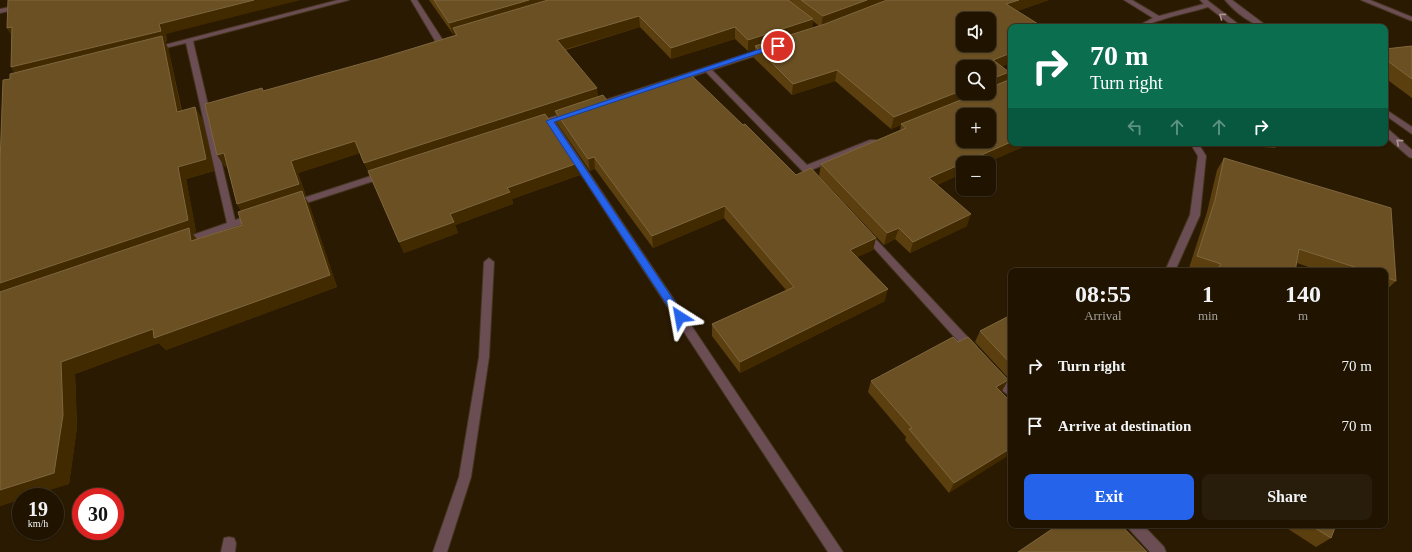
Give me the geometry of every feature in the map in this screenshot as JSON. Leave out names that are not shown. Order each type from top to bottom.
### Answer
[{"type":"street","points":[[143,51],[346,0]]},
{"type":"street","points":[[414,0],[440,42]]},
{"type":"street","points":[[1127,0],[1158,18]]},
{"type":"street","points":[[1228,0],[1260,24]]},
{"type":"street","points":[[1364,0],[1412,19]]},
{"type":"street","points":[[1146,24],[1158,18],[1171,16],[1205,2],[1234,24]]},
{"type":"street","points":[[0,11],[28,5]]},
{"type":"street","points":[[189,40],[208,110],[232,225]]},
{"type":"street","points":[[527,128],[775,47]]},
{"type":"street","points":[[707,69],[822,187]]},
{"type":"street","points":[[1388,113],[1412,131]]},
{"type":"street","points":[[550,121],[836,552]]},
{"type":"street","points":[[1388,134],[1412,155]]},
{"type":"street","points":[[806,169],[879,139]]},
{"type":"street","points":[[1171,268],[1195,215],[1202,156],[1196,146]]},
{"type":"street","points":[[285,207],[391,173]]},
{"type":"street","points":[[172,245],[262,215]]},
{"type":"street","points":[[860,228],[979,356]]},
{"type":"street","points":[[440,552],[465,477],[484,357],[489,262]]},
{"type":"street","points":[[989,368],[1008,388]]},
{"type":"street","points":[[1137,528],[1159,552]]},
{"type":"building","points":[[8,0],[254,0],[159,24],[161,31],[11,67],[12,27],[7,28]]},
{"type":"building","points":[[434,0],[529,0],[449,23]]},
{"type":"building","points":[[548,0],[788,0],[813,19],[748,40],[735,27],[671,48],[639,16],[557,40],[597,88],[364,163],[355,141],[291,161],[299,184],[237,204],[224,153],[217,155],[205,104],[262,88],[263,91],[378,59],[457,35],[453,28]]},
{"type":"building","points":[[801,0],[867,0],[823,16]]},
{"type":"building","points":[[887,0],[1019,0],[1006,4],[1038,24],[1008,24],[1008,54],[993,60],[956,60],[956,93],[894,117],[837,70],[793,84],[755,46],[825,24]]},
{"type":"building","points":[[162,36],[177,112],[195,107],[206,159],[178,167],[188,220],[0,283],[0,163],[3,80],[10,79],[10,74]]},
{"type":"building","points":[[1412,46],[1412,79],[1388,61],[1388,49]]},
{"type":"building","points":[[996,62],[1008,71],[996,77]]},
{"type":"building","points":[[691,75],[743,125],[745,124],[796,175],[811,168],[876,238],[850,250],[888,289],[740,362],[712,324],[794,287],[725,206],[652,236],[594,157],[588,159],[555,111],[603,95],[609,103]]},
{"type":"building","points":[[1008,80],[1008,143],[979,156],[956,156],[956,166],[929,178],[971,214],[913,242],[899,228],[887,233],[821,164],[906,128],[901,124],[961,100],[996,100],[996,85]]},
{"type":"building","points":[[545,114],[578,163],[507,188],[510,192],[450,214],[454,222],[399,242],[368,171]]},
{"type":"building","points":[[1224,158],[1391,208],[1396,281],[1388,278],[1388,268],[1358,268],[1299,249],[1296,268],[1218,268],[1221,264],[1197,256],[1215,200]]},
{"type":"building","points":[[302,191],[330,275],[154,338],[153,329],[61,362],[63,415],[54,473],[0,490],[0,292],[189,228],[191,241],[242,225],[238,212]]},
{"type":"building","points":[[1008,317],[1008,361],[980,331]]},
{"type":"building","points":[[953,337],[958,342],[968,337],[1008,380],[996,387],[1008,399],[1008,450],[954,483],[909,429],[912,428],[871,381]]},
{"type":"building","points":[[1054,528],[1124,528],[1147,552],[1018,552]]},
{"type":"building","points":[[1315,528],[1335,528],[1331,538]]},
{"type":"route","points":[[680,317],[550,121],[778,46]]}]
